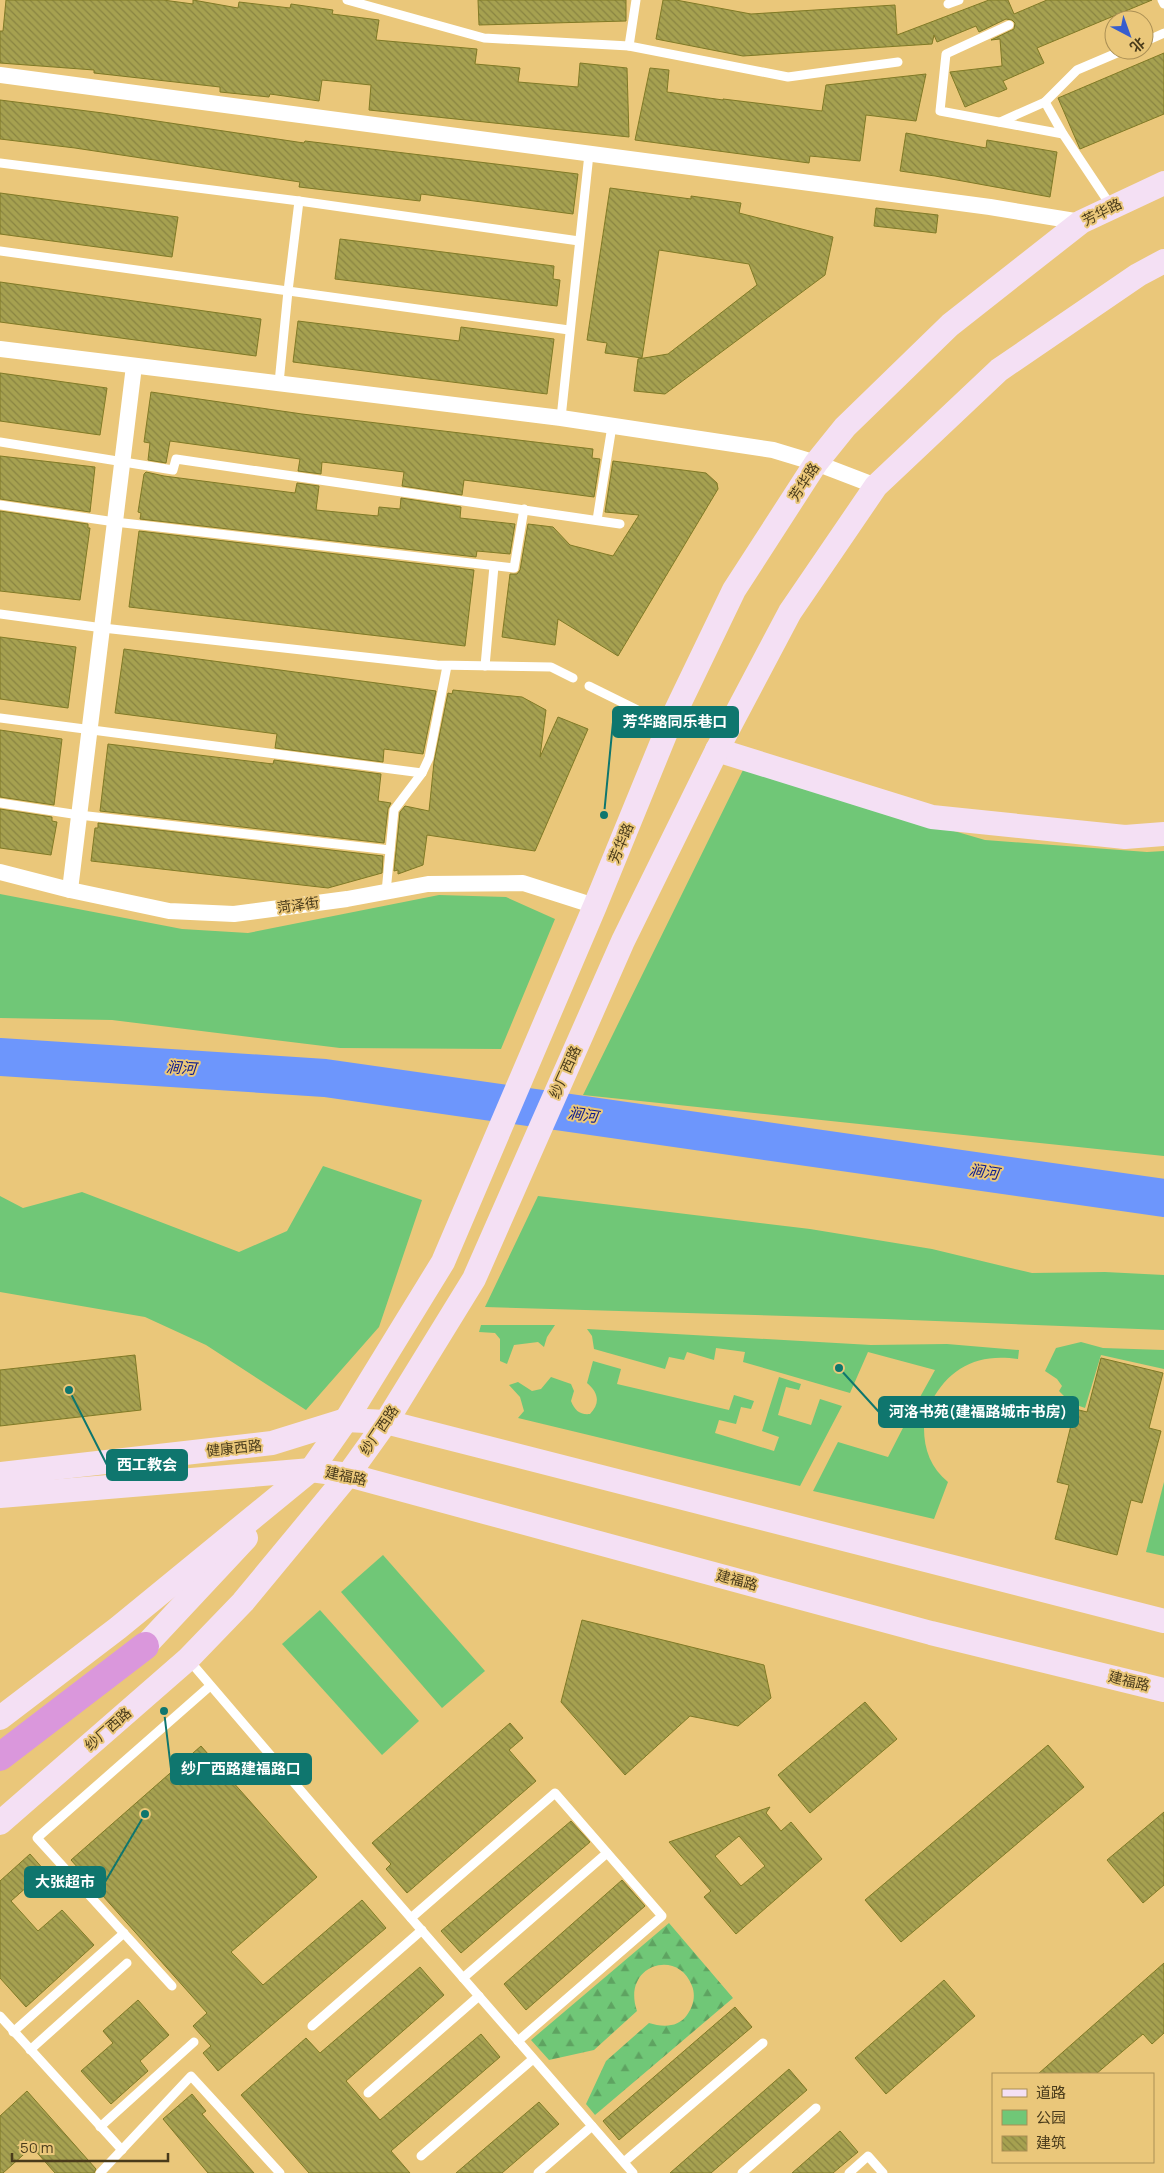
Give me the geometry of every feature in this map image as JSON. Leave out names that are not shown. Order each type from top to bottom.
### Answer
[{"type":"highway","points":[[0,1757],[145,1646]]},
{"type":"main road","name":"芳华路","points":[[591,915],[669,725],[734,590],[816,463],[846,428],[950,325],[1081,222],[1164,183]]},
{"type":"main road","points":[[1164,261],[1138,275],[999,370],[876,486],[790,612],[717,750],[932,817],[1125,837],[1164,834]]},
{"type":"main road","name":"纱厂西路","points":[[0,1822],[188,1659],[243,1602],[348,1475],[386,1422],[474,1279],[623,941],[717,750]]},
{"type":"main road","points":[[0,1772],[145,1646],[311,1470],[346,1420],[442,1262],[591,915]]},
{"type":"main road","points":[[346,1420],[386,1422],[1164,1621]]},
{"type":"main road","name":"健康西路","points":[[0,1474],[272,1444],[346,1420]]},
{"type":"main road","points":[[0,1718],[118,1628],[311,1470]]},
{"type":"main road","name":"健康西路","points":[[0,1496],[311,1470]]},
{"type":"main road","name":"建福路","points":[[311,1470],[348,1475],[931,1633],[1164,1690]]},
{"type":"street","points":[[0,75],[1081,222]]},
{"type":"street","points":[[0,349],[561,418],[773,450],[816,463],[876,486]]},
{"type":"street","points":[[70,890],[134,366]]},
{"type":"street","name":"菏泽街","points":[[0,872],[70,890],[169,911],[234,914],[428,884],[523,882],[591,915]]},
{"type":"lane","points":[[347,0],[484,38],[629,46],[788,77],[898,62]]},
{"type":"lane","points":[[629,46],[636,0]]},
{"type":"lane","points":[[948,4],[959,0]]},
{"type":"lane","points":[[1162,0],[1164,4]]},
{"type":"lane","points":[[1009,26],[946,54],[940,111],[1063,134]]},
{"type":"lane","points":[[1000,122],[1045,102],[1078,70],[1104,59]]},
{"type":"lane","points":[[1045,102],[1063,134],[1112,206]]},
{"type":"lane","points":[[561,418],[588,154]]},
{"type":"lane","points":[[0,163],[299,201],[578,241]]},
{"type":"lane","points":[[279,382],[299,201]]},
{"type":"lane","points":[[0,251],[569,330]]},
{"type":"lane","points":[[597,520],[612,426]]},
{"type":"lane","points":[[0,442],[173,470],[176,459],[620,524]]},
{"type":"lane","points":[[0,506],[115,522],[514,568],[524,509]]},
{"type":"lane","points":[[484,666],[494,566]]},
{"type":"lane","points":[[0,614],[103,628],[447,666],[552,667],[573,678]]},
{"type":"lane","points":[[386,892],[394,810],[422,773],[429,758],[447,666]]},
{"type":"lane","points":[[589,686],[669,725]]},
{"type":"lane","points":[[0,718],[422,773]]},
{"type":"lane","points":[[0,804],[79,815],[390,850]]},
{"type":"lane","points":[[188,1659],[633,2173]]},
{"type":"lane","points":[[172,1986],[37,1838],[210,1686]]},
{"type":"lane","points":[[411,1918],[555,1793],[662,1916],[518,2042]]},
{"type":"lane","points":[[463,1978],[607,1853]]},
{"type":"lane","points":[[312,2026],[422,1930]]},
{"type":"lane","points":[[13,2032],[124,1933]]},
{"type":"lane","points":[[30,2050],[127,1963]]},
{"type":"lane","points":[[368,2093],[479,1996]]},
{"type":"lane","points":[[0,2016],[122,2150]]},
{"type":"lane","points":[[100,2126],[194,2042]]},
{"type":"lane","points":[[624,2162],[763,2043]]},
{"type":"lane","points":[[421,2156],[534,2059]]},
{"type":"lane","points":[[100,2173],[191,2076],[280,2173]]},
{"type":"lane","points":[[742,2173],[816,2108]]},
{"type":"lane","points":[[538,2173],[592,2126]]},
{"type":"lane","points":[[849,2173],[868,2156],[883,2173]]},
{"type":"green space","points":[[743,770],[985,840],[1147,852],[1164,851],[1164,1156],[583,1095]]},
{"type":"green space","points":[[0,894],[182,929],[248,933],[439,895],[506,897],[555,919],[501,1049],[340,1048],[112,1020],[0,1018]]},
{"type":"green space","points":[[323,1166],[422,1200],[379,1327],[306,1410],[206,1345],[145,1317],[0,1292],[0,1196],[23,1208],[82,1192],[239,1252],[287,1231]]},
{"type":"green space","points":[[538,1196],[810,1229],[932,1249],[1032,1273],[1105,1272],[1164,1275],[1164,1330],[885,1319],[485,1307]]},
{"type":"green space","points":[[481,1325],[555,1325],[547,1337],[544,1347],[538,1342],[514,1345],[507,1364],[500,1361],[500,1339],[495,1333],[479,1332]]},
{"type":"green space","points":[[587,1329],[871,1345],[947,1344],[1019,1350],[1018,1359],[990,1358],[967,1365],[956,1371],[931,1402],[920,1397],[935,1370],[868,1352],[850,1393],[743,1362],[745,1352],[716,1348],[714,1360],[687,1352],[684,1360],[669,1357],[665,1369],[594,1349],[592,1336]]},
{"type":"green space","points":[[1081,1342],[1103,1348],[1164,1350],[1164,1369],[1101,1355],[1085,1408],[1071,1403],[1059,1391],[1062,1386],[1057,1379],[1045,1371],[1056,1348]]},
{"type":"green space","points":[[593,1361],[621,1369],[617,1384],[729,1410],[734,1395],[754,1401],[751,1409],[741,1407],[736,1424],[719,1420],[715,1433],[774,1451],[779,1437],[762,1431],[779,1377],[801,1384],[799,1390],[786,1387],[778,1415],[811,1425],[820,1399],[842,1406],[800,1486],[518,1418],[524,1411],[520,1397],[509,1385],[518,1382],[532,1391],[541,1389],[551,1377],[571,1384],[574,1391],[571,1401],[574,1407],[578,1412],[590,1414],[597,1402],[594,1390],[587,1383]]},
{"type":"green space","points":[[906,1422],[924,1428],[925,1444],[933,1465],[948,1482],[934,1519],[813,1491],[838,1442],[888,1457]]},
{"type":"green space","points":[[1164,1482],[1164,1556],[1146,1552]]},
{"type":"green space","points":[[383,1555],[485,1671],[442,1708],[341,1592]]},
{"type":"green space","points":[[320,1610],[419,1721],[382,1755],[282,1644]]},
{"type":"green space","points":[[669,1923],[733,1998],[595,2115],[586,2104],[606,2061],[649,2023],[664,2026],[674,2024],[683,2019],[689,2012],[694,1994],[685,1974],[675,1967],[664,1965],[653,1967],[644,1973],[637,1982],[634,1995],[637,2011],[594,2050],[549,2060],[531,2040]]},
{"type":"building","points":[[6,0],[163,0],[193,4],[193,0],[238,8],[239,2],[290,8],[291,4],[333,10],[332,14],[379,20],[376,40],[477,49],[475,64],[520,68],[518,82],[578,87],[580,63],[627,68],[629,137],[369,110],[371,85],[322,80],[319,101],[270,94],[269,97],[220,92],[220,87],[94,73],[94,70],[0,63],[0,31],[3,31]]},
{"type":"building","points":[[478,0],[626,0],[626,21],[479,25]]},
{"type":"building","points":[[663,0],[676,0],[751,14],[895,5],[897,35],[989,0],[1008,0],[1014,14],[1047,0],[1152,0],[1128,10],[1104,10],[1104,20],[1037,48],[1044,63],[1003,81],[1007,89],[965,107],[950,72],[1002,66],[1000,39],[991,40],[1014,29],[1015,23],[1012,20],[1006,19],[979,32],[976,26],[937,42],[934,35],[932,44],[743,56],[656,39]]},
{"type":"building","points":[[1164,53],[1164,114],[1080,149],[1058,98],[1148,60],[1154,60],[1154,57]]},
{"type":"building","points":[[650,68],[669,70],[667,92],[822,111],[826,85],[926,74],[916,121],[866,115],[860,161],[810,156],[809,163],[635,140]]},
{"type":"building","points":[[0,100],[103,113],[304,143],[305,141],[578,174],[573,214],[421,194],[420,201],[299,187],[300,182],[75,148],[0,139]]},
{"type":"building","points":[[906,133],[986,148],[987,140],[1057,152],[1050,197],[900,171]]},
{"type":"building","points":[[610,188],[691,199],[691,196],[741,203],[739,213],[833,237],[825,275],[665,394],[634,391],[638,359],[668,354],[757,285],[749,264],[659,250],[642,358],[605,353],[607,343],[587,340]]},
{"type":"building","points":[[0,193],[178,217],[172,257],[0,234]]},
{"type":"building","points":[[876,208],[938,215],[936,233],[874,226]]},
{"type":"building","points":[[340,239],[554,266],[553,279],[560,280],[557,306],[335,279]]},
{"type":"building","points":[[0,282],[261,319],[256,356],[0,322]]},
{"type":"building","points":[[298,321],[459,341],[461,327],[554,339],[547,394],[293,362]]},
{"type":"building","points":[[0,373],[107,388],[100,435],[0,421]]},
{"type":"building","points":[[151,392],[302,414],[593,449],[592,458],[600,459],[594,497],[464,480],[462,495],[402,486],[404,472],[322,462],[321,474],[298,471],[300,459],[170,441],[166,463],[148,460],[150,443],[144,442]]},
{"type":"building","points":[[0,456],[95,467],[90,512],[0,499]]},
{"type":"building","points":[[613,461],[706,473],[717,483],[718,489],[618,656],[558,619],[555,645],[502,637],[510,574],[517,574],[520,570],[528,524],[553,527],[570,545],[613,556],[639,515],[605,512]]},
{"type":"building","points":[[146,472],[295,493],[297,483],[319,486],[316,510],[378,516],[379,507],[400,509],[401,498],[461,507],[460,518],[515,524],[510,554],[477,551],[476,557],[140,519],[141,513],[138,512],[144,474]]},
{"type":"building","points":[[0,511],[88,524],[88,528],[90,528],[80,600],[0,591]]},
{"type":"building","points":[[139,531],[474,570],[465,646],[129,607]]},
{"type":"building","points":[[0,637],[76,647],[68,708],[0,699]]},
{"type":"building","points":[[124,649],[436,691],[423,754],[384,749],[383,762],[275,748],[277,734],[115,713]]},
{"type":"building","points":[[453,690],[522,697],[546,710],[540,757],[558,717],[588,729],[535,851],[427,835],[423,865],[398,874],[398,870],[394,871],[400,812],[405,806],[429,811],[434,762],[448,693],[452,694]]},
{"type":"building","points":[[0,730],[62,739],[54,805],[0,797]]},
{"type":"building","points":[[108,744],[273,764],[274,760],[381,774],[378,801],[391,803],[388,809],[384,843],[100,811]]},
{"type":"building","points":[[0,809],[52,817],[52,821],[57,822],[51,855],[0,848]]},
{"type":"building","points":[[98,823],[383,856],[382,873],[328,888],[91,861],[95,828],[98,828]]},
{"type":"building","points":[[135,1355],[141,1410],[0,1426],[0,1370]]},
{"type":"building","points":[[1101,1358],[1163,1373],[1149,1428],[1161,1431],[1142,1503],[1131,1500],[1117,1555],[1055,1539],[1069,1485],[1057,1482],[1075,1409],[1087,1412]]},
{"type":"building","points":[[582,1620],[764,1665],[771,1698],[738,1726],[690,1716],[625,1775],[561,1702]]},
{"type":"building","points":[[865,1702],[897,1739],[810,1813],[778,1775]]},
{"type":"building","points":[[510,1723],[523,1738],[509,1750],[536,1781],[407,1893],[386,1869],[391,1864],[372,1843]]},
{"type":"building","points":[[1048,1745],[1084,1787],[901,1942],[865,1900]]},
{"type":"building","points":[[201,1746],[317,1877],[231,1952],[263,1985],[362,1900],[386,1928],[218,2071],[203,2053],[211,2046],[193,2026],[207,2013],[71,1860]]},
{"type":"building","points":[[770,1807],[766,1813],[781,1831],[791,1822],[822,1859],[736,1934],[704,1897],[711,1891],[669,1842]],"holes":[[[739,1836],[765,1866],[741,1886],[715,1856]]]},
{"type":"building","points":[[1164,1812],[1164,1885],[1143,1903],[1107,1860]]},
{"type":"building","points":[[571,1821],[590,1842],[461,1953],[441,1931]]},
{"type":"building","points":[[30,1854],[45,1871],[11,1901],[38,1931],[62,1910],[94,1945],[26,2007],[0,1978],[0,1881]]},
{"type":"building","points":[[622,1880],[645,1906],[526,2010],[504,1984]]},
{"type":"building","points":[[1164,1963],[1164,2033],[1152,2044],[1143,2034],[1097,2073],[1039,2073]]},
{"type":"building","points":[[420,1967],[444,1995],[346,2081],[380,2120],[481,2034],[500,2057],[391,2151],[410,2173],[309,2173],[241,2095],[306,2038],[320,2053]]},
{"type":"building","points":[[944,1980],[975,2016],[886,2094],[855,2058]]},
{"type":"building","points":[[138,2000],[169,2035],[140,2061],[148,2071],[111,2104],[81,2071],[113,2043],[103,2031]]},
{"type":"building","points":[[735,2007],[752,2027],[619,2140],[603,2121]]},
{"type":"building","points":[[789,2069],[807,2090],[711,2173],[670,2173]]},
{"type":"building","points":[[27,2091],[96,2169],[94,2173],[55,2173],[32,2147],[3,2173],[0,2173],[0,2116]]},
{"type":"building","points":[[192,2094],[206,2111],[202,2114],[254,2173],[208,2173],[163,2119]]},
{"type":"building","points":[[539,2102],[559,2124],[502,2173],[456,2173]]},
{"type":"building","points":[[840,2131],[858,2152],[833,2173],[792,2173]]},
{"type":"waterway","name":"涧河","points":[[0,1057],[325,1078],[1164,1198]]},
{"type":"place","name":"芳华路同乐巷口","points":[[604,815]]},
{"type":"place","name":"河洛书苑(建福路城市书房)","points":[[839,1368]]},
{"type":"place","name":"西工教会","points":[[69,1390]]},
{"type":"place","name":"纱厂西路建福路口","points":[[164,1711]]},
{"type":"place","name":"大张超市","points":[[145,1814]]}]
